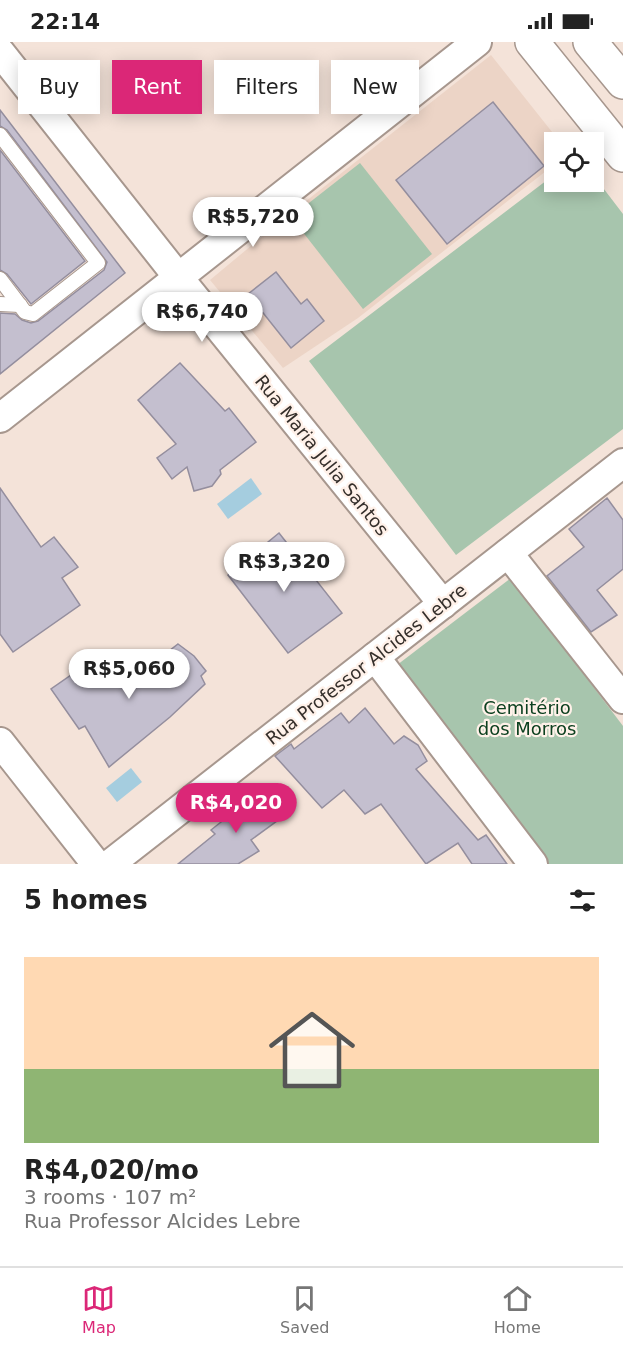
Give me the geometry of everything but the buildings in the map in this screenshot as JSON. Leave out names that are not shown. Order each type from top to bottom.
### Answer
[{"type":"street","points":[[0,418],[477,42]]},
{"type":"street","points":[[532,42],[623,155]]},
{"type":"street","points":[[590,42],[623,82]]},
{"type":"street","name":"Rua Maria Julia Santos","points":[[0,52],[178,277],[443,604]]},
{"type":"street","name":"Rua Professor Alcides Lebre","points":[[110,864],[623,463]]},
{"type":"street","points":[[508,553],[623,699]]},
{"type":"street","points":[[375,657],[534,864]]},
{"type":"street","points":[[0,742],[96,864]]},
{"type":"lane","points":[[0,135],[98,263],[33,314],[25,312],[0,279]]},
{"type":"lane","points":[[0,304],[20,305]]},
{"type":"shaded area","points":[[491,55],[552,132],[544,132],[544,173],[358,318],[283,368],[210,280]]},
{"type":"green space","points":[[360,163],[432,254],[363,309],[291,217]]},
{"type":"green space","points":[[544,182],[544,192],[604,192],[604,189],[623,214],[623,429],[456,555],[309,361]]},
{"type":"green space","name":"Cemitério dos Morros","points":[[511,578],[623,726],[623,864],[547,864],[397,665]]},
{"type":"water","points":[[251,478],[262,494],[228,519],[217,504]]},
{"type":"water","points":[[131,768],[142,782],[117,802],[106,788]]}]
